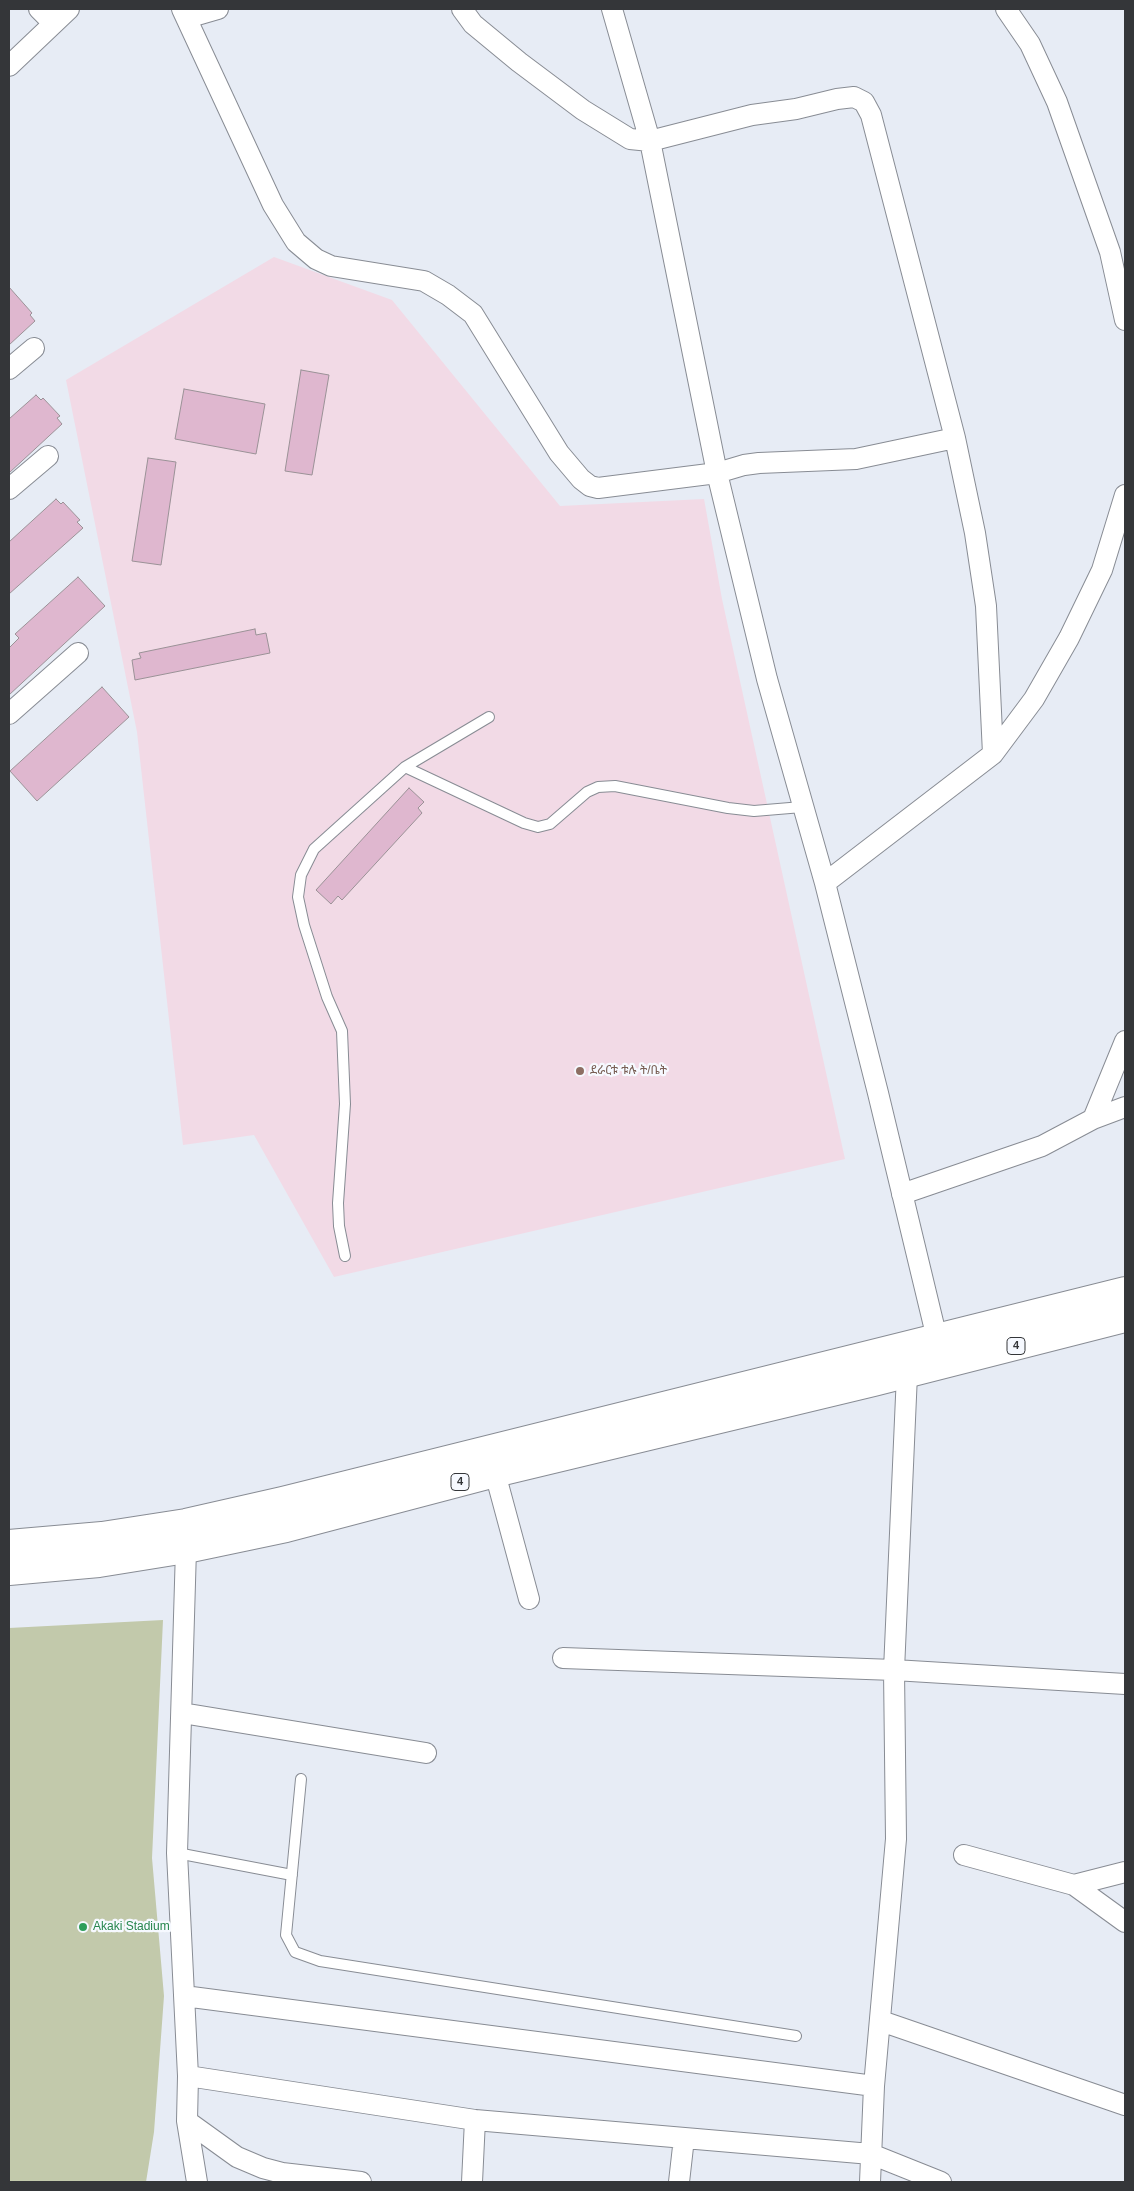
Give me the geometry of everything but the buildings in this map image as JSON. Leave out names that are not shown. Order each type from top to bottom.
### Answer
[{"type":"main road","points":[[9,1544],[102,1536],[196,1521],[293,1499],[1125,1291]]},
{"type":"main road","name":"4","points":[[9,1572],[99,1563],[186,1550],[286,1528],[495,1473],[1124,1323]]},
{"type":"street","points":[[39,9],[53,23]]},
{"type":"street","points":[[9,66],[69,9]]},
{"type":"street","points":[[218,9],[184,13],[273,205],[296,242],[316,259],[331,266],[424,281],[448,295],[473,314],[559,453],[590,486],[598,488],[717,473],[744,465],[759,463],[856,459],[955,438]]},
{"type":"street","points":[[462,9],[473,24],[519,62],[583,110],[630,139],[650,141],[752,115],[796,109],[837,99],[854,97],[864,102],[871,115],[955,438],[975,533],[986,606],[993,754]]},
{"type":"street","points":[[612,9],[650,141],[717,473],[767,679],[825,883],[944,1365]]},
{"type":"street","points":[[1006,9],[1030,44],[1057,102],[1110,252],[1125,320]]},
{"type":"street","points":[[9,369],[34,348]]},
{"type":"street","points":[[9,489],[48,456]]},
{"type":"street","points":[[825,883],[993,754],[1034,699],[1069,638],[1102,570],[1125,495]]},
{"type":"street","points":[[9,714],[78,653]]},
{"type":"street","points":[[1093,1119],[1125,1042]]},
{"type":"street","points":[[902,1194],[1042,1146],[1093,1119],[1125,1107]]},
{"type":"street","points":[[870,2182],[874,2086],[896,1839],[894,1670],[907,1374]]},
{"type":"street","points":[[495,1473],[529,1599]]},
{"type":"street","points":[[186,1550],[177,1853],[188,2076],[187,2121],[197,2182]]},
{"type":"street","points":[[563,1658],[894,1670],[1125,1684]]},
{"type":"street","points":[[182,1712],[426,1753]]},
{"type":"street","points":[[964,1855],[1074,1885],[1125,1922]]},
{"type":"street","points":[[1074,1885],[1125,1872]]},
{"type":"street","points":[[184,1996],[874,2086]]},
{"type":"street","points":[[881,2021],[1125,2105]]},
{"type":"street","points":[[188,2076],[475,2120],[871,2154],[941,2182]]},
{"type":"street","points":[[472,2182],[475,2120]]},
{"type":"street","points":[[187,2121],[237,2157],[263,2168],[282,2173],[362,2182]]},
{"type":"street","points":[[679,2182],[684,2138]]},
{"type":"lane","points":[[345,1256],[339,1226],[338,1203],[345,1104],[342,1032],[327,997],[304,925],[298,897],[301,875],[314,849],[405,767],[488,717]]},
{"type":"lane","points":[[405,767],[538,828],[550,824],[587,792],[598,787],[615,786],[728,808],[754,811],[802,807]]},
{"type":"lane","points":[[302,1779],[286,1935],[295,1952],[320,1960],[796,2036]]},
{"type":"lane","points":[[177,1853],[292,1875]]},
{"type":"shaded area","points":[[274,257],[392,300],[560,506],[704,499],[722,599],[845,1159],[334,1277],[254,1135],[183,1145],[137,732],[66,380]]},
{"type":"green space","name":"Akaki Stadium","points":[[163,1620],[152,1858],[164,1996],[154,2132],[146,2182],[9,2182],[9,1628]]},
{"type":"place","name":"ደራርቱ ቱሉ ት/ቤት","points":[[580,1071]]},
{"type":"place","name":"Akaki Stadium","points":[[83,1927]]}]
